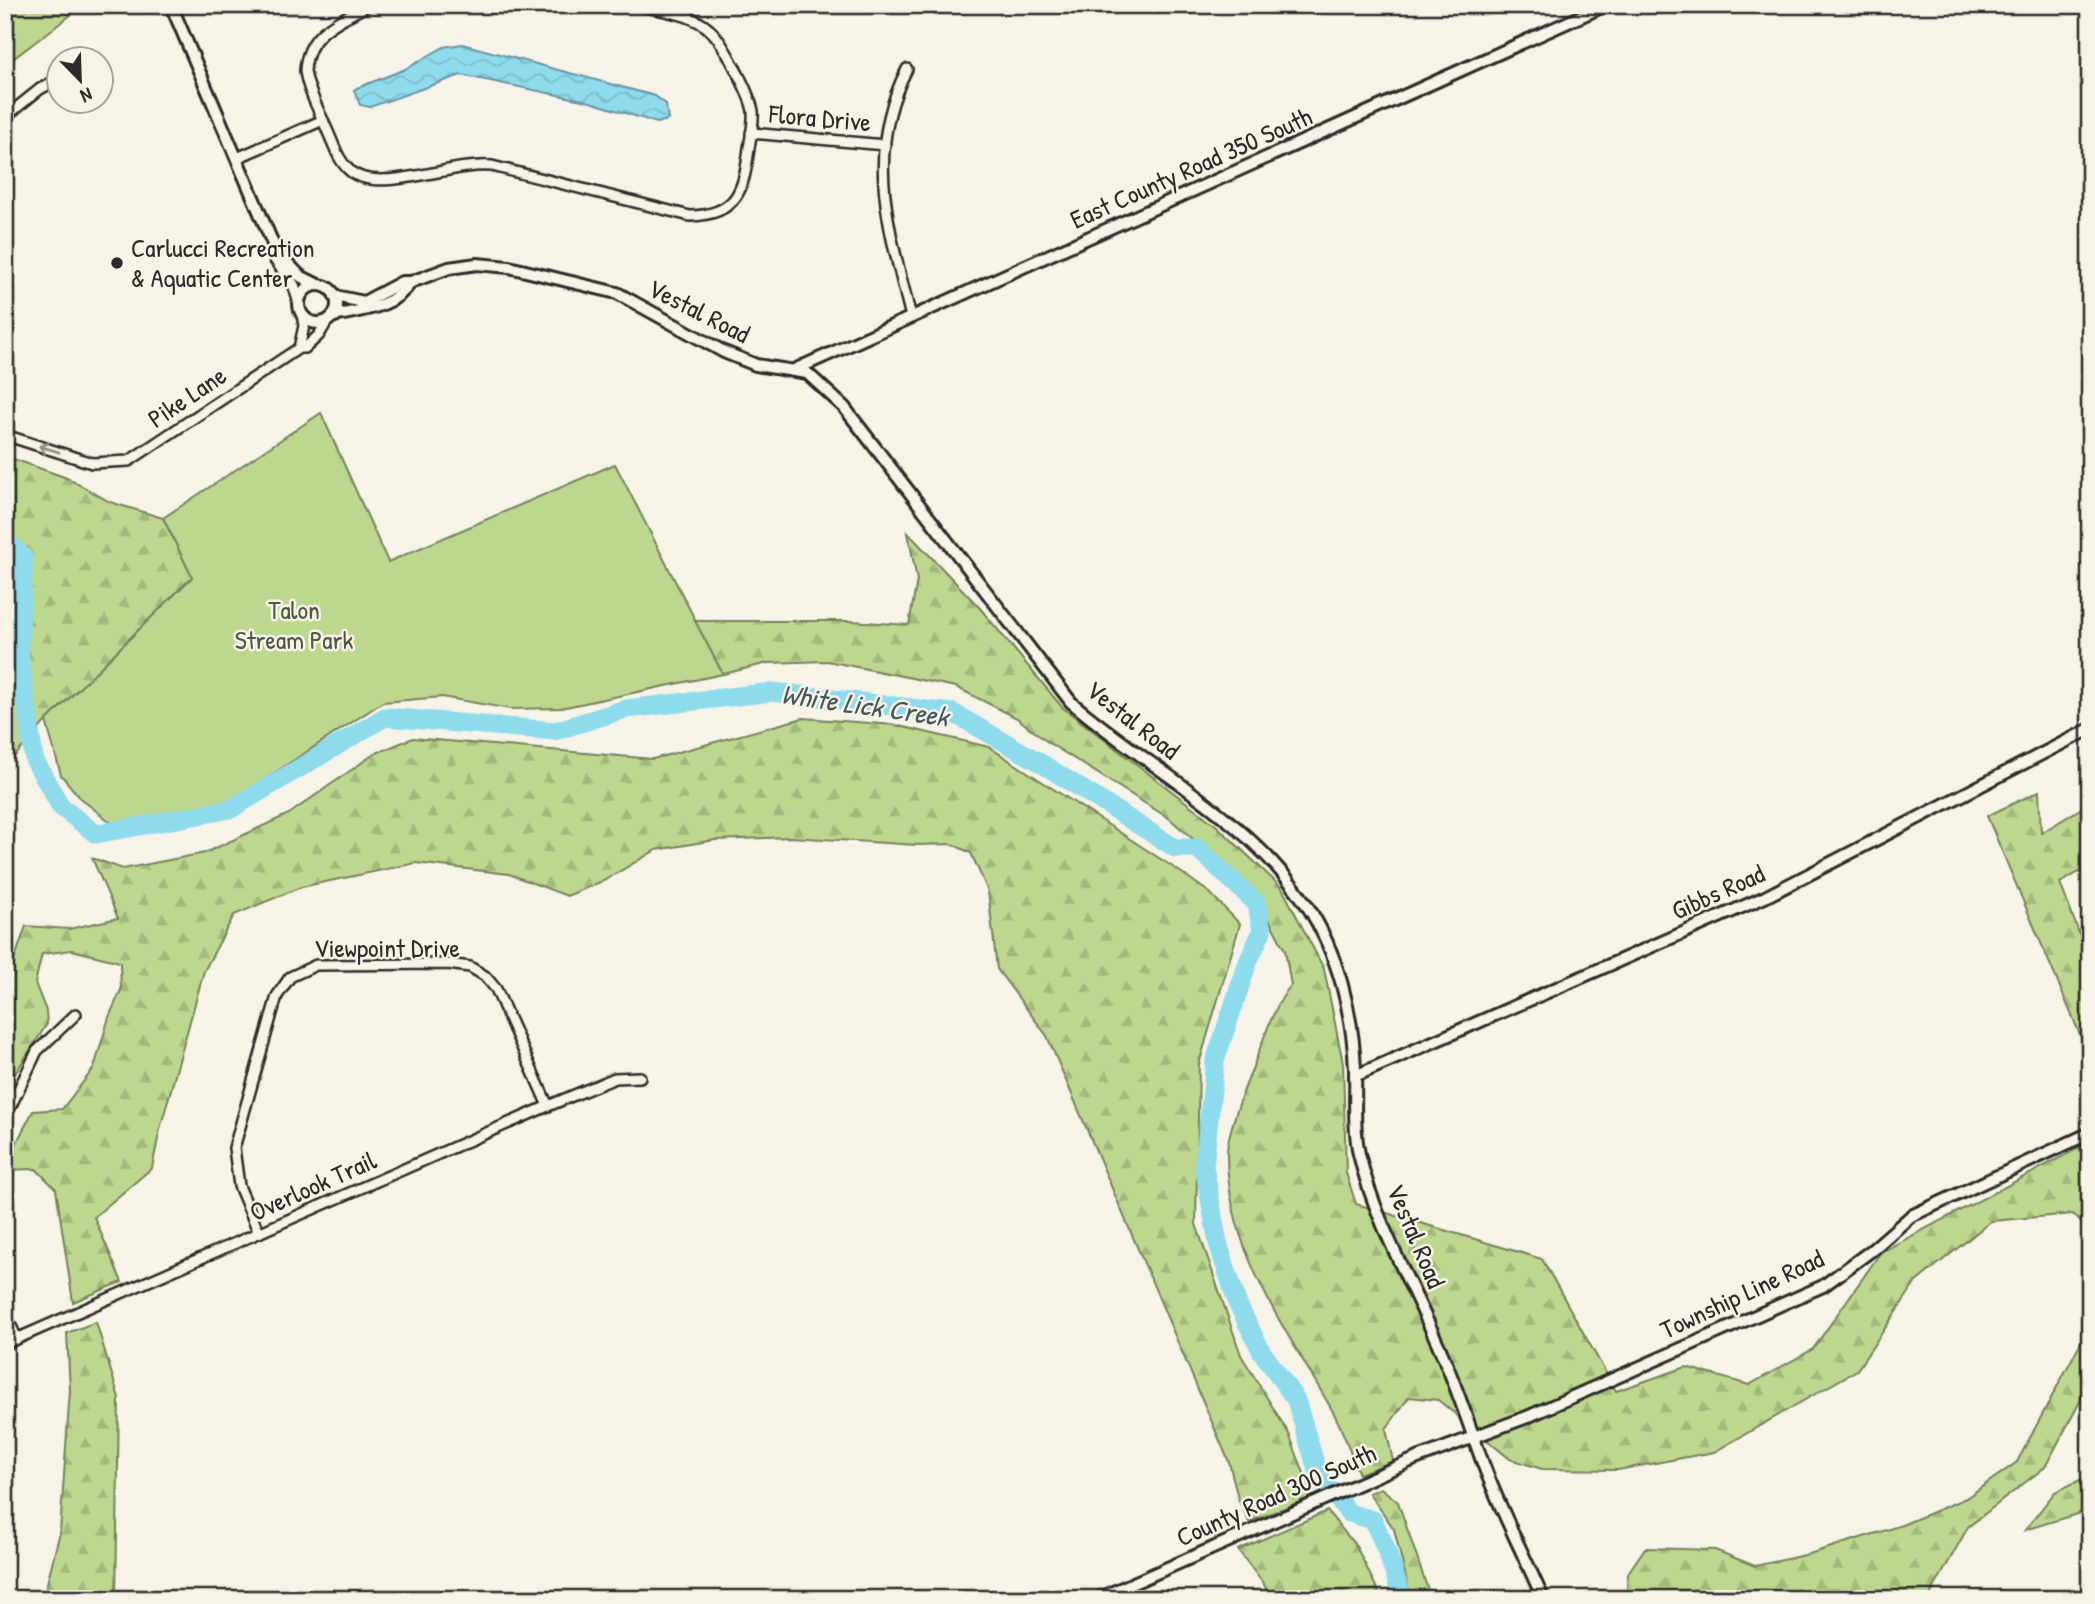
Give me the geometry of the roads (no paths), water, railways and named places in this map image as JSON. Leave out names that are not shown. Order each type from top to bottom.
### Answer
[{"type":"street","points":[[171,5],[276,251],[300,276],[328,288],[335,296],[337,306],[330,318],[315,323],[302,314]]},
{"type":"street","points":[[368,5],[325,29],[309,47],[305,59],[306,79],[343,164],[351,172],[368,181],[386,182],[466,165],[492,166],[690,216],[718,212],[736,198],[745,182],[751,132],[750,100],[718,39],[699,22],[680,10],[639,5]]},
{"type":"street","name":"East County Road 350 South","points":[[794,370],[1606,5]]},
{"type":"street","points":[[907,69],[895,92],[885,145],[883,205],[911,317]]},
{"type":"street","points":[[5,117],[46,86]]},
{"type":"street","points":[[237,158],[323,120]]},
{"type":"street","name":"Flora Drive","points":[[751,132],[885,145]]},
{"type":"street","points":[[276,251],[275,259],[294,286],[302,314],[304,326],[299,348]]},
{"type":"street","name":"Vestal Road","points":[[335,296],[349,302],[364,302],[394,286],[449,268],[477,264],[541,274],[617,293],[724,352],[756,365],[794,370],[816,379],[844,407],[1071,702],[1105,732],[1240,831],[1287,878],[1325,939],[1339,975],[1350,1021],[1355,1076],[1354,1124],[1359,1155],[1543,1599]]},
{"type":"street","name":"Vestal Road","points":[[330,318],[376,308],[406,290],[411,282]]},
{"type":"street","points":[[299,302],[306,289],[318,285]]},
{"type":"street","name":"Pike Lane","points":[[5,435],[92,463],[129,461],[299,348],[304,348],[316,338],[330,318]]},
{"type":"street","name":"Gibbs Road","points":[[1355,1076],[1765,897],[2090,729]]},
{"type":"street","name":"Viewpoint Drive","points":[[258,1233],[239,1186],[234,1147],[277,996],[283,985],[298,971],[328,964],[448,964],[477,971],[496,989],[548,1106]]},
{"type":"street","points":[[5,1118],[37,1051],[76,1014]]},
{"type":"street","name":"Overlook Trail","points":[[5,1345],[548,1106],[615,1078],[640,1077]]},
{"type":"street","name":"Township Line Road","points":[[1475,1438],[1823,1286],[1872,1250],[1911,1216],[2090,1133]]},
{"type":"street","points":[[5,1313],[17,1339]]},
{"type":"street","name":"County Road 300 South","points":[[1097,1599],[1377,1476],[1475,1438]]},
{"type":"water","points":[[462,44],[655,96],[666,104],[668,120],[657,123],[587,101],[461,75],[370,107],[360,105],[354,90],[357,88],[403,70],[444,47]]},
{"type":"waterway","name":"White Lick Creek","points":[[5,540],[24,558],[19,652],[34,759],[61,807],[96,834],[231,809],[385,717],[555,731],[626,709],[773,692],[953,713],[1036,760],[1175,848],[1197,848],[1257,904],[1262,931],[1248,962],[1215,1061],[1204,1166],[1218,1243],[1238,1305],[1262,1352],[1296,1400],[1319,1476],[1349,1513],[1373,1520],[1403,1599]]},
{"type":"place","name":"Carlucci Recreation & Aquatic Center","points":[[117,263]]},
{"type":"park label","name":"Talon Stream Park","points":[[294,625]]}]
